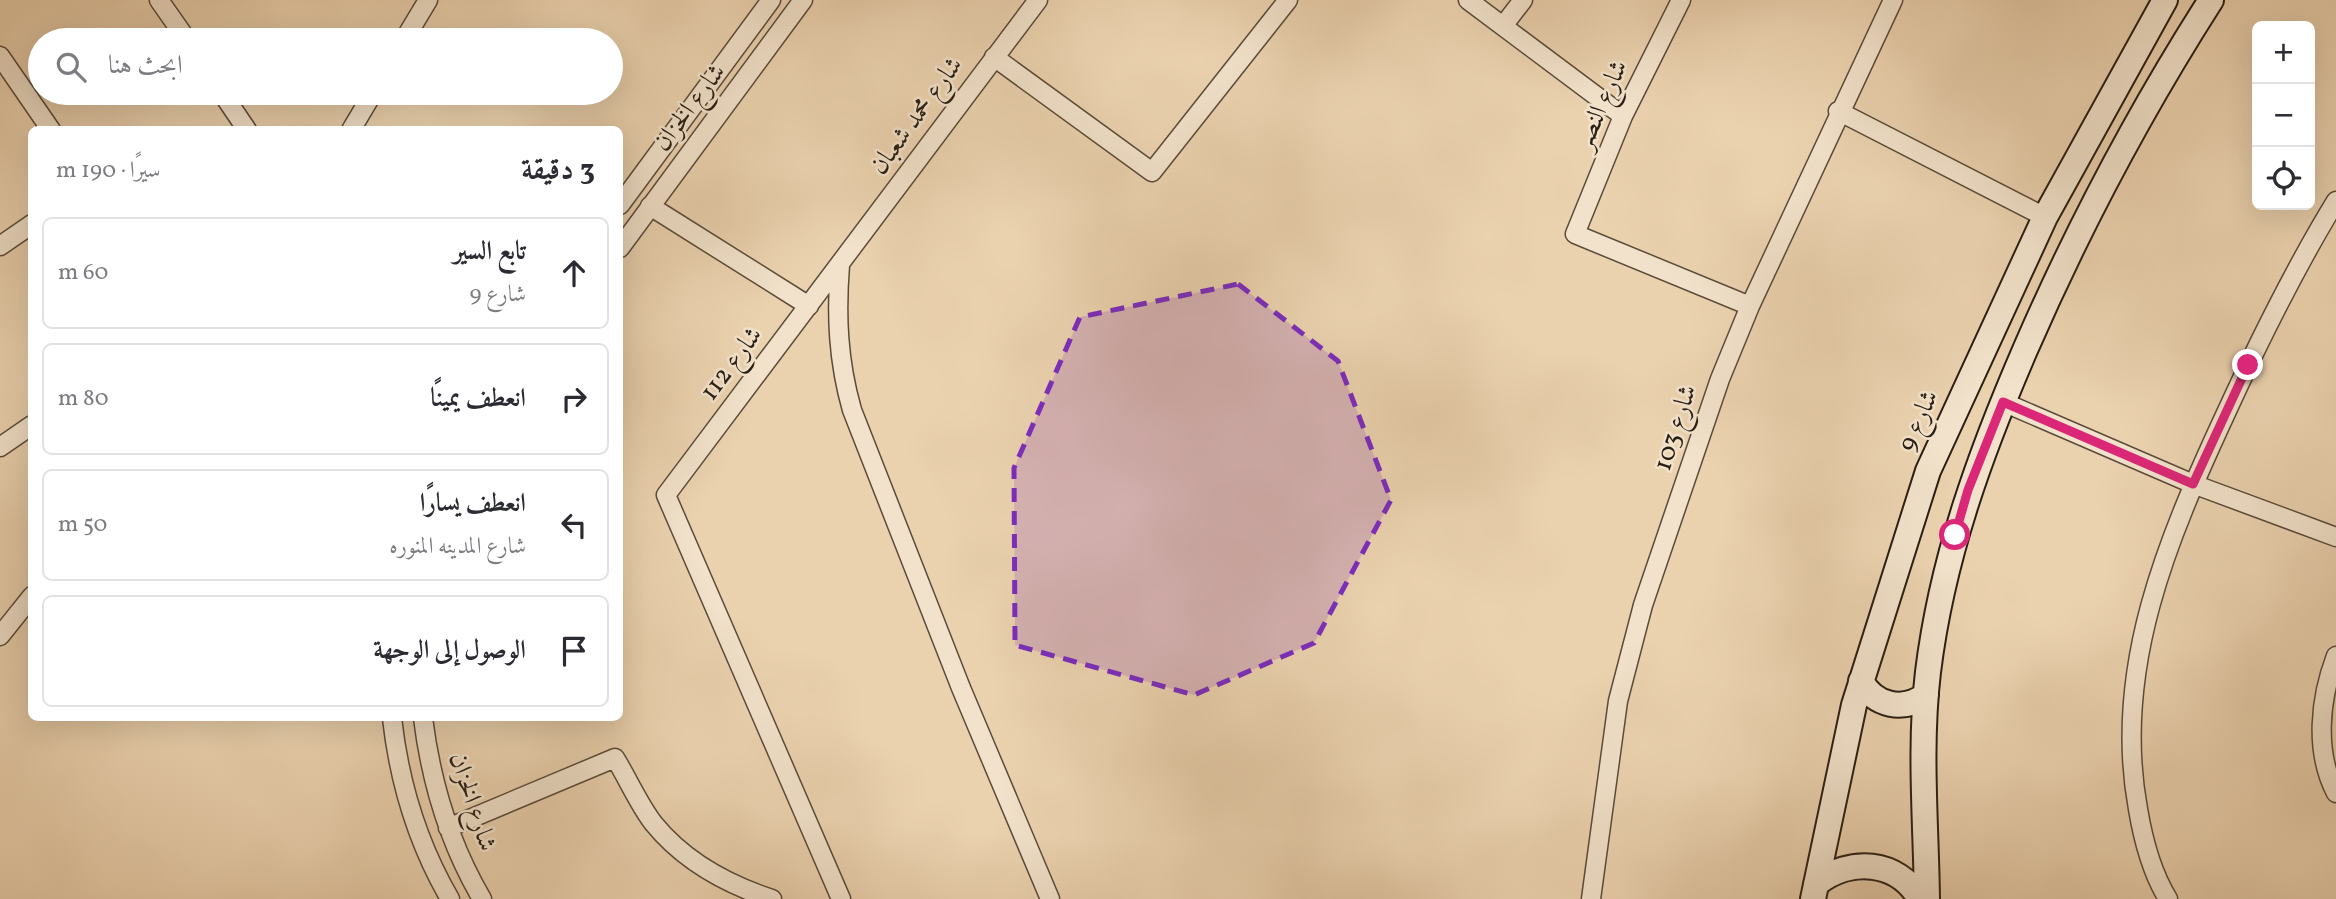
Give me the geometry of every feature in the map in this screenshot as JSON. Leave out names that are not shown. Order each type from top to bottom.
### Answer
[{"type":"main road","name":"شارع 9","points":[[1815,891],[1837,776],[1861,681],[1928,471],[2045,217],[2165,0]]},
{"type":"main road","points":[[1927,899],[1923,766],[1926,695],[1935,626],[1968,490],[2003,402],[2089,213],[2138,121],[2211,0]]},
{"type":"main road","points":[[1861,681],[1871,695],[1886,703],[1911,703],[1926,695]]},
{"type":"main road","points":[[1815,891],[1846,867],[1869,866],[1900,877],[1920,899]]},
{"type":"street","points":[[159,0],[179,28]]},
{"type":"street","points":[[411,28],[428,0]]},
{"type":"street","name":"شارع الخزان","points":[[623,201],[771,0]]},
{"type":"street","name":"شارع الخزان","points":[[623,244],[803,0]]},
{"type":"street","name":"شارع محمد شعبان","points":[[840,265],[1038,0]]},
{"type":"street","points":[[994,57],[1152,172],[1289,0]]},
{"type":"street","points":[[1468,0],[1623,116]]},
{"type":"street","points":[[1503,26],[1523,0]]},
{"type":"street","name":"شارع النصر","points":[[1681,0],[1623,116],[1575,234],[1750,306]]},
{"type":"street","name":"شارع 103","points":[[1591,899],[1618,701],[1643,605],[1720,379],[1750,306],[1838,111],[1893,0]]},
{"type":"street","points":[[0,56],[28,97]]},
{"type":"street","points":[[34,105],[48,126]]},
{"type":"street","points":[[230,105],[244,126]]},
{"type":"street","points":[[354,126],[366,105]]},
{"type":"street","points":[[1838,111],[2045,217]]},
{"type":"street","points":[[2168,899],[2142,832],[2131,772],[2130,713],[2138,649],[2155,585],[2193,484],[2248,365],[2336,201]]},
{"type":"street","points":[[650,206],[809,306]]},
{"type":"street","points":[[0,246],[28,227]]},
{"type":"street","points":[[840,265],[838,334],[842,374],[852,410],[961,688],[1051,899]]},
{"type":"street","name":"شارع 112","points":[[840,265],[666,495],[841,899]]},
{"type":"street","points":[[2003,402],[2193,484],[2336,537]]},
{"type":"street","points":[[0,447],[28,428]]},
{"type":"street","points":[[0,636],[28,602]]},
{"type":"street","points":[[2336,656],[2330,671],[2321,731],[2324,761],[2336,793]]},
{"type":"street","points":[[393,721],[409,803],[432,863],[450,899]]},
{"type":"street","name":"شارع الخزان","points":[[424,721],[433,777],[448,828],[482,899]]},
{"type":"street","points":[[448,828],[615,758],[654,823],[689,858],[730,885],[772,899]]},
{"type":"highlighted area","points":[[1238,284],[1338,361],[1391,500],[1314,643],[1194,695],[1015,645],[1014,468],[1080,317]]},
{"type":"route","points":[[1955,535],[1968,490],[2003,402],[2193,484],[2248,365]]}]
